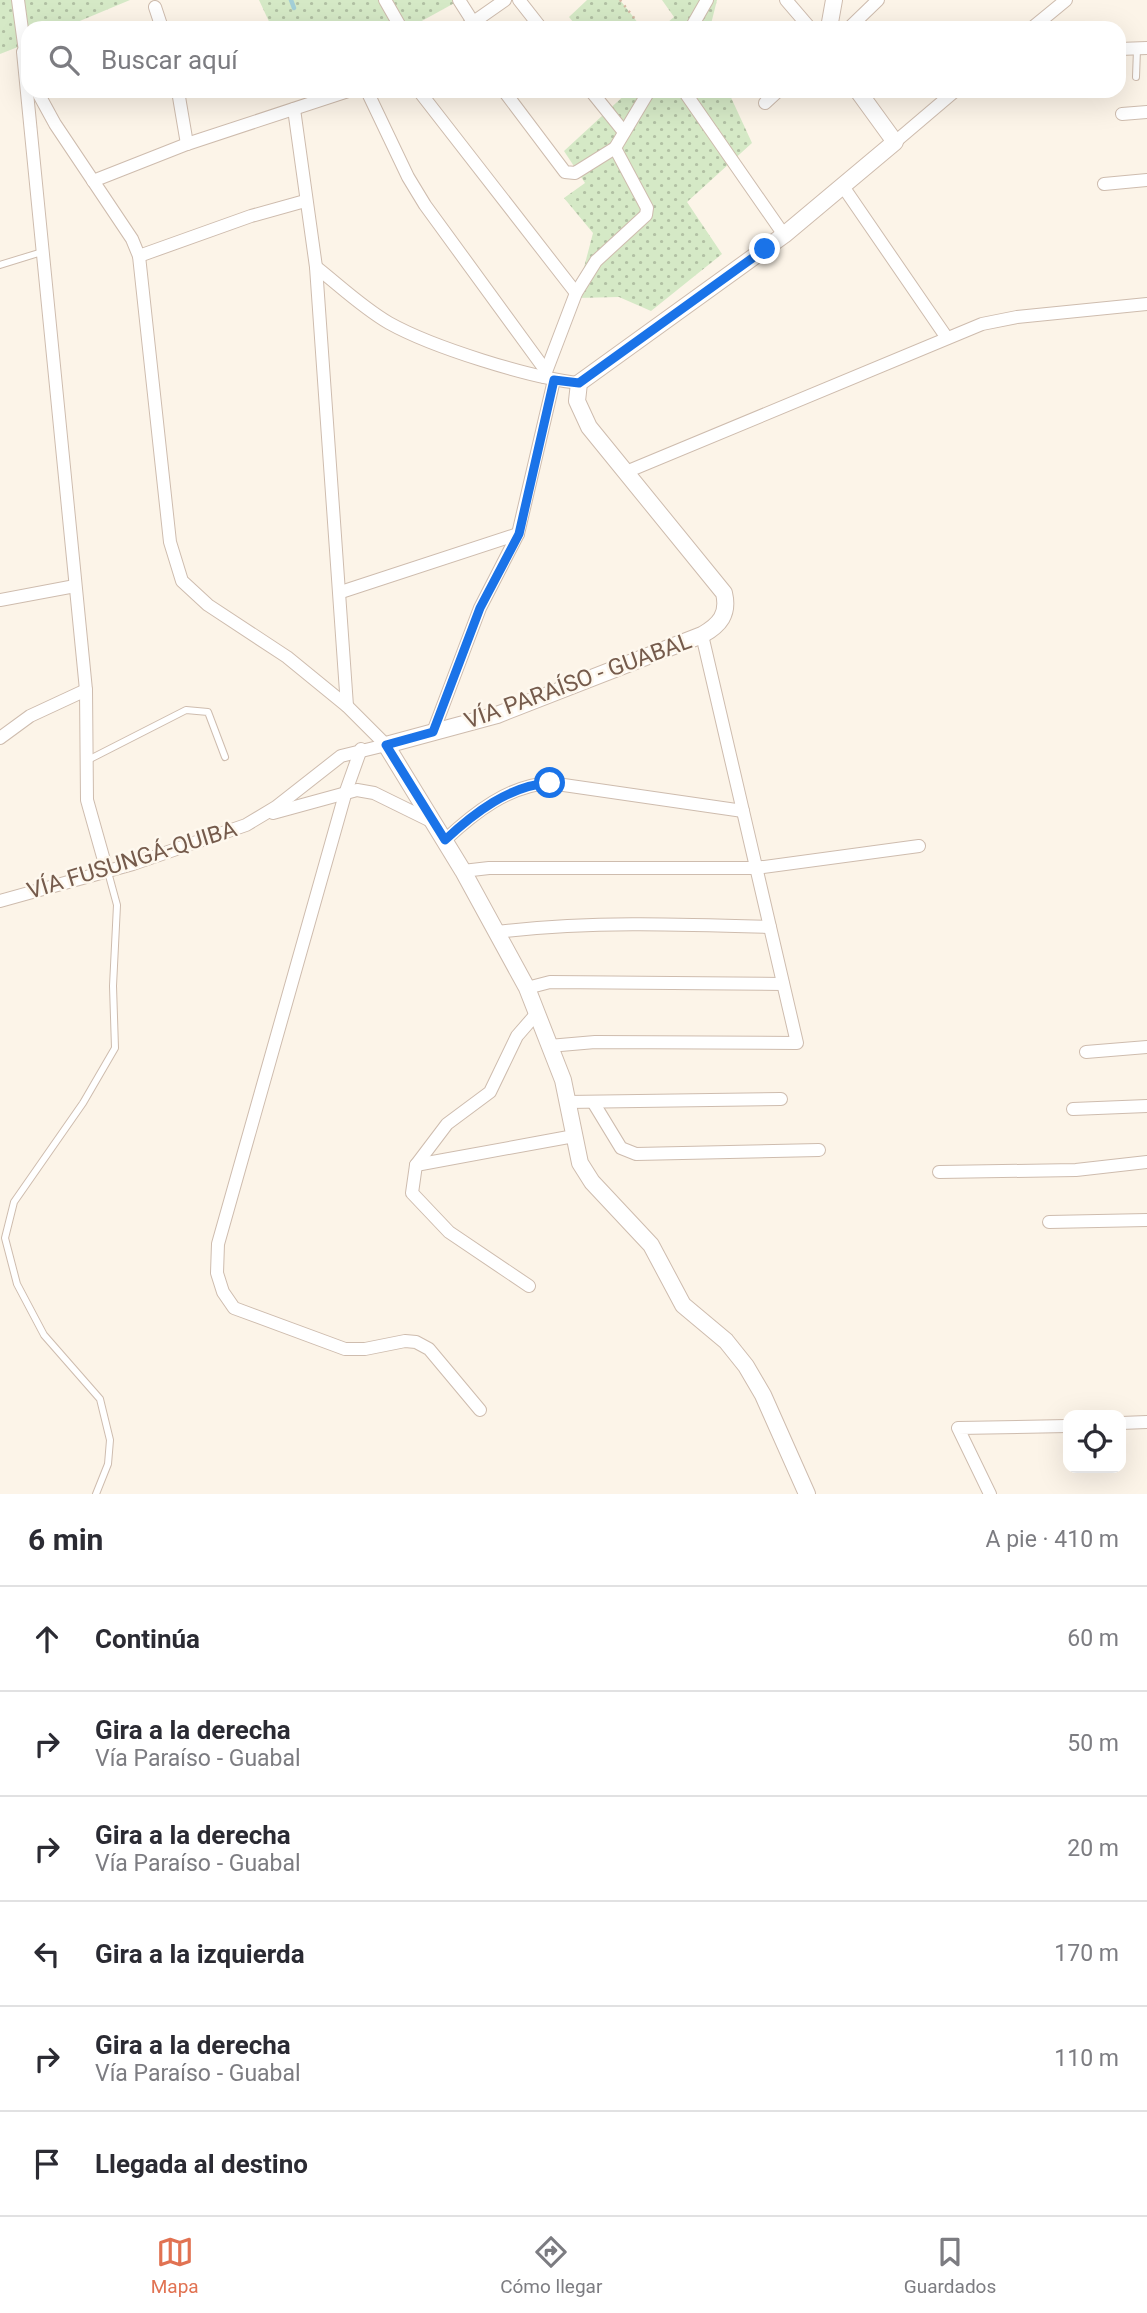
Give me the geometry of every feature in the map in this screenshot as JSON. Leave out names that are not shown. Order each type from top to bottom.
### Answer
[{"type":"street","points":[[18,0],[21,31]]},
{"type":"street","points":[[385,0],[397,21]]},
{"type":"street","points":[[459,0],[467,21]]},
{"type":"street","points":[[475,21],[505,0]]},
{"type":"street","points":[[519,0],[536,21]]},
{"type":"street","points":[[695,21],[707,0]]},
{"type":"street","points":[[786,0],[804,21]]},
{"type":"street","points":[[830,21],[834,0]]},
{"type":"street","points":[[856,21],[878,0]]},
{"type":"street","points":[[1040,21],[1066,0]]},
{"type":"street","points":[[155,6],[160,21]]},
{"type":"street","points":[[27,98],[86,690],[84,762],[87,800],[107,871]]},
{"type":"street","points":[[41,98],[132,239],[139,256],[170,542],[182,582],[208,605],[287,657],[347,706],[386,745],[464,872],[527,988],[567,1102],[580,1163],[592,1182],[651,1245],[682,1306],[726,1341],[746,1366],[763,1395],[807,1494]]},
{"type":"street","points":[[179,98],[187,144]]},
{"type":"street","points":[[93,181],[187,144],[327,98]]},
{"type":"street","points":[[370,98],[408,177],[425,205],[548,376]]},
{"type":"street","points":[[424,98],[576,293]]},
{"type":"street","points":[[509,98],[565,173],[575,173],[615,148],[645,98]]},
{"type":"street","points":[[597,98],[624,132]]},
{"type":"street","points":[[689,98],[783,235]]},
{"type":"street","points":[[765,103],[770,98]]},
{"type":"street","points":[[863,98],[895,142]]},
{"type":"street","points":[[316,268],[390,323],[478,358],[579,383],[783,235],[947,98]]},
{"type":"street","points":[[295,109],[304,201],[316,268],[347,706]]},
{"type":"street","points":[[1122,114],[1147,112]]},
{"type":"street","points":[[433,732],[480,608],[519,534],[548,376],[576,293],[596,261],[646,215],[647,208],[615,148]]},
{"type":"street","points":[[1104,184],[1147,180]]},
{"type":"street","points":[[842,185],[947,338]]},
{"type":"street","points":[[139,256],[251,216],[304,201]]},
{"type":"street","points":[[626,472],[982,324],[1017,317],[1147,304]]},
{"type":"street","name":"VÍA PARAÍSO - GUABAL","points":[[386,745],[496,715],[702,635],[714,628],[723,618],[727,604],[724,593],[626,472],[580,410],[579,383]]},
{"type":"street","points":[[341,592],[519,534]]},
{"type":"street","points":[[0,600],[75,586]]},
{"type":"street","points":[[549,1046],[595,1042],[797,1042],[702,635]]},
{"type":"street","points":[[0,738],[30,716],[86,690]]},
{"type":"street","points":[[262,816],[341,756],[386,745]]},
{"type":"street","points":[[361,749],[346,791],[218,1244],[217,1273],[223,1293],[234,1308],[321,1342],[355,1349],[405,1341],[429,1349],[480,1410]]},
{"type":"street","points":[[445,840],[471,816],[536,783],[743,811]]},
{"type":"street","points":[[262,816],[346,791],[374,793],[434,822]]},
{"type":"street","name":"VÍA FUSUNGÁ-QUIBA","points":[[0,901],[107,871],[246,825],[262,816]]},
{"type":"street","points":[[464,872],[489,868],[756,868],[919,846]]},
{"type":"street","points":[[496,932],[545,926],[632,923],[770,927]]},
{"type":"street","points":[[527,988],[551,982],[783,984]]},
{"type":"street","points":[[528,1286],[449,1232],[412,1193],[416,1165],[447,1124],[490,1092],[517,1036],[537,1013]]},
{"type":"street","points":[[1086,1052],[1147,1047]]},
{"type":"street","points":[[567,1102],[780,1099]]},
{"type":"street","points":[[593,1102],[621,1148],[636,1154],[819,1150]]},
{"type":"street","points":[[1073,1109],[1147,1106]]},
{"type":"street","points":[[416,1165],[574,1136]]},
{"type":"street","points":[[940,1172],[1076,1170],[1147,1162]]},
{"type":"street","points":[[1049,1222],[1147,1220]]},
{"type":"street","points":[[1126,1423],[1147,1422]]},
{"type":"street","points":[[990,1494],[958,1428],[1063,1426]]},
{"type":"lane","points":[[1136,77],[1142,49]]},
{"type":"lane","points":[[0,265],[42,252]]},
{"type":"lane","points":[[84,762],[186,710],[208,712],[225,757]]},
{"type":"lane","points":[[96,1494],[108,1464],[110,1440],[100,1399],[44,1335],[17,1284],[5,1238],[14,1202],[83,1103],[115,1048],[113,986],[117,905],[107,871]]},
{"type":"path","points":[[620,0],[636,21]]},
{"type":"green space","points":[[0,0],[130,0],[80,21],[21,21],[21,46],[0,54]]},
{"type":"green space","points":[[259,0],[460,0],[422,21],[269,21]]},
{"type":"green space","points":[[587,0],[620,0],[636,21],[572,21],[569,17]]},
{"type":"green space","points":[[662,0],[717,0],[712,21],[669,21],[674,17]]},
{"type":"green space","points":[[621,98],[731,98],[752,143],[687,202],[722,254],[651,311],[619,297],[576,298],[593,233],[564,198],[585,183],[564,151]]},
{"type":"waterway","points":[[291,0],[294,8]]},
{"type":"route","points":[[550,783],[536,783],[498,800],[471,816],[445,840],[386,745],[433,732],[480,608],[519,534],[554,380],[579,383],[587,374],[625,351],[765,249]]}]
